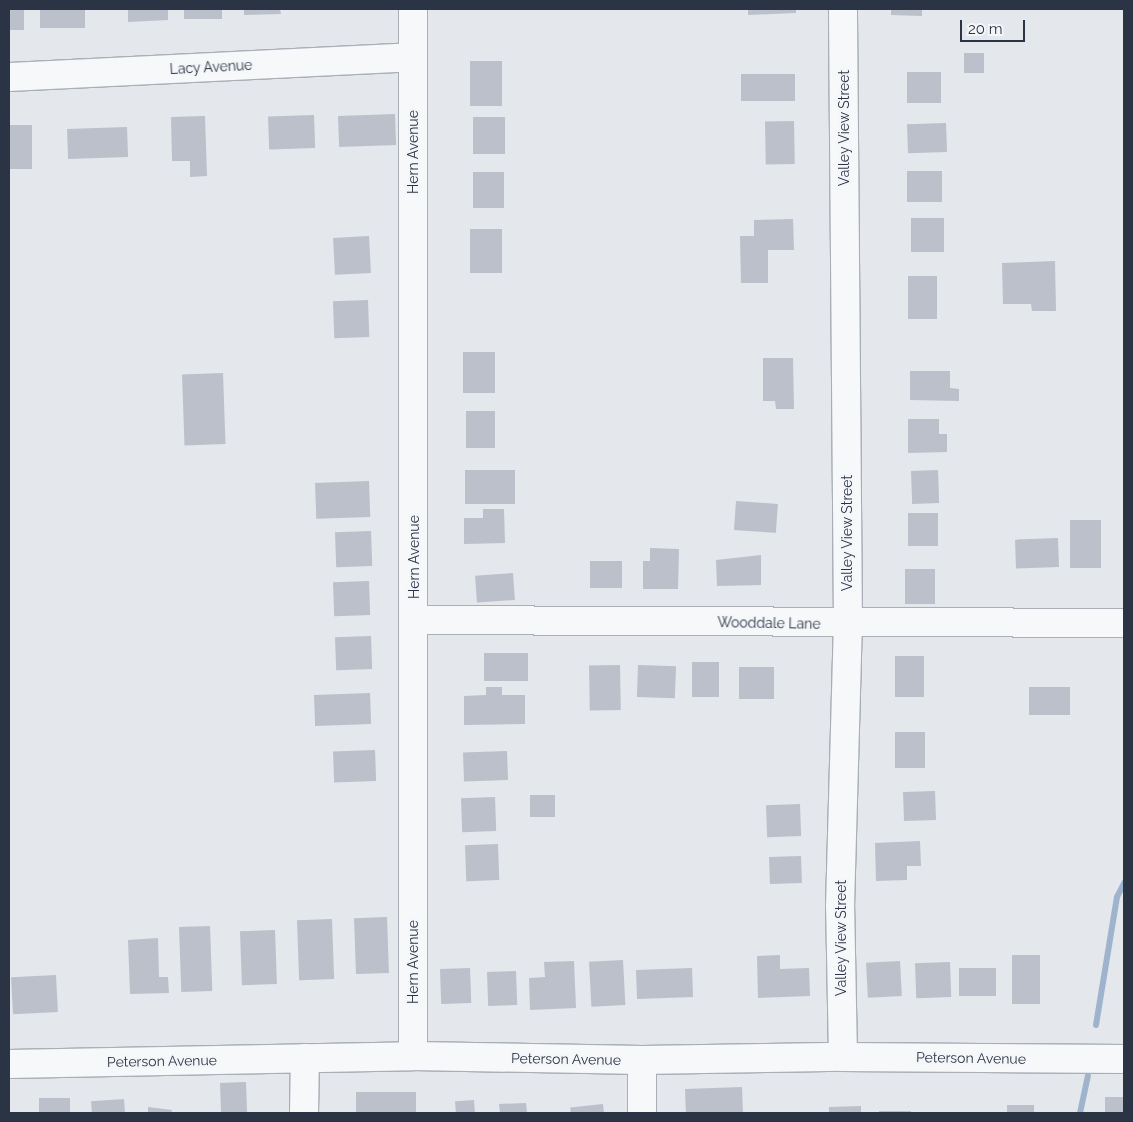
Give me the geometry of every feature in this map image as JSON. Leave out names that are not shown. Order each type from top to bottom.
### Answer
[{"type":"street","name":"Hern Avenue","points":[[413,9],[413,1056]]},
{"type":"street","name":"Valley View Street","points":[[843,9],[848,624],[840,907],[843,1056]]},
{"type":"street","name":"Lacy Avenue","points":[[9,77],[413,57]]},
{"type":"street","name":"Wooddale Lane","points":[[414,620],[848,624],[1124,623]]},
{"type":"street","name":"Peterson Avenue","points":[[9,1064],[413,1056],[642,1060],[843,1056],[1124,1059]]},
{"type":"street","points":[[304,1113],[305,1058]]},
{"type":"street","points":[[642,1060],[642,1113]]},
{"type":"building","points":[[9,9],[24,9],[24,30],[9,30]]},
{"type":"building","points":[[40,9],[85,9],[85,28],[40,28]]},
{"type":"building","points":[[128,9],[168,9],[168,20],[128,22]]},
{"type":"building","points":[[184,9],[222,9],[222,19],[184,19]]},
{"type":"building","points":[[244,9],[280,9],[281,14],[244,15]]},
{"type":"building","points":[[748,9],[796,9],[796,13],[748,15]]},
{"type":"building","points":[[891,9],[922,9],[922,16],[891,15]]},
{"type":"building","points":[[964,53],[984,53],[984,73],[964,73]]},
{"type":"building","points":[[470,61],[502,61],[502,106],[470,106]]},
{"type":"building","points":[[907,72],[941,72],[941,103],[907,103]]},
{"type":"building","points":[[741,74],[795,74],[795,101],[741,101]]},
{"type":"building","points":[[395,114],[396,145],[339,147],[338,116]]},
{"type":"building","points":[[314,115],[315,148],[269,150],[268,117]]},
{"type":"building","points":[[205,116],[207,176],[190,177],[190,161],[172,161],[171,117]]},
{"type":"building","points":[[473,117],[505,117],[505,154],[473,154]]},
{"type":"building","points":[[794,121],[795,164],[766,164],[765,122]]},
{"type":"building","points":[[946,123],[947,152],[908,153],[907,124]]},
{"type":"building","points":[[9,125],[32,125],[32,169],[9,169]]},
{"type":"building","points":[[127,127],[128,157],[68,159],[67,129]]},
{"type":"building","points":[[907,171],[942,171],[942,202],[907,202]]},
{"type":"building","points":[[473,172],[504,172],[504,208],[473,208]]},
{"type":"building","points":[[911,218],[944,218],[944,252],[911,252]]},
{"type":"building","points":[[793,219],[794,250],[768,250],[768,283],[741,283],[740,236],[754,236],[754,220]]},
{"type":"building","points":[[470,229],[502,229],[502,273],[470,273]]},
{"type":"building","points":[[369,236],[371,273],[335,275],[333,238]]},
{"type":"building","points":[[1055,261],[1056,311],[1032,311],[1031,304],[1003,304],[1002,263]]},
{"type":"building","points":[[908,276],[937,276],[937,319],[908,319]]},
{"type":"building","points":[[368,300],[369,337],[334,338],[333,301]]},
{"type":"building","points":[[463,352],[495,352],[495,393],[463,393]]},
{"type":"building","points":[[763,358],[793,358],[794,409],[776,409],[775,401],[763,401]]},
{"type":"building","points":[[910,371],[950,371],[950,388],[959,389],[959,401],[910,400]]},
{"type":"building","points":[[223,373],[225,444],[185,445],[182,374]]},
{"type":"building","points":[[466,411],[495,411],[495,448],[466,448]]},
{"type":"building","points":[[908,419],[939,419],[939,434],[947,434],[947,452],[908,453]]},
{"type":"building","points":[[465,470],[515,470],[515,504],[465,504]]},
{"type":"building","points":[[938,470],[939,503],[912,504],[911,471]]},
{"type":"building","points":[[369,481],[370,517],[316,519],[315,483]]},
{"type":"building","points":[[736,501],[778,504],[776,533],[734,530]]},
{"type":"building","points":[[483,509],[504,509],[505,543],[464,544],[464,518],[483,518]]},
{"type":"building","points":[[908,513],[938,513],[938,546],[908,546]]},
{"type":"building","points":[[1070,520],[1101,520],[1101,568],[1070,568]]},
{"type":"building","points":[[371,531],[372,566],[336,567],[335,532]]},
{"type":"building","points":[[1058,538],[1059,567],[1016,568],[1015,540]]},
{"type":"building","points":[[650,548],[679,549],[678,589],[643,589],[643,561],[650,561]]},
{"type":"building","points":[[761,555],[761,585],[717,586],[716,560]]},
{"type":"building","points":[[590,561],[622,561],[622,588],[590,588]]},
{"type":"building","points":[[905,569],[935,569],[935,604],[905,604]]},
{"type":"building","points":[[513,573],[515,600],[477,603],[475,576]]},
{"type":"building","points":[[369,581],[370,615],[334,616],[333,582]]},
{"type":"building","points":[[371,636],[372,669],[336,670],[335,637]]},
{"type":"building","points":[[484,653],[528,653],[528,681],[484,681]]},
{"type":"building","points":[[895,656],[924,656],[924,697],[895,697]]},
{"type":"building","points":[[692,662],[719,662],[719,697],[692,697]]},
{"type":"building","points":[[620,665],[621,710],[590,711],[589,666]]},
{"type":"building","points":[[638,665],[676,666],[675,698],[637,697]]},
{"type":"building","points":[[739,667],[774,667],[774,699],[739,699]]},
{"type":"building","points":[[486,687],[502,687],[502,695],[525,695],[525,724],[464,725],[464,696],[486,695]]},
{"type":"building","points":[[1029,687],[1070,687],[1070,715],[1029,715]]},
{"type":"building","points":[[370,693],[371,724],[315,726],[314,695]]},
{"type":"building","points":[[895,732],[925,732],[925,768],[895,768]]},
{"type":"building","points":[[375,750],[376,781],[334,782],[333,751]]},
{"type":"building","points":[[507,751],[508,780],[464,782],[463,753]]},
{"type":"building","points":[[935,791],[936,820],[904,821],[903,792]]},
{"type":"building","points":[[530,795],[555,795],[555,817],[530,817]]},
{"type":"building","points":[[495,797],[496,831],[462,832],[461,798]]},
{"type":"building","points":[[800,804],[801,836],[767,837],[766,805]]},
{"type":"building","points":[[920,841],[921,866],[907,866],[907,880],[876,881],[875,843]]},
{"type":"building","points":[[498,844],[499,880],[466,881],[465,845]]},
{"type":"building","points":[[801,856],[802,883],[770,884],[769,857]]},
{"type":"building","points":[[387,917],[389,973],[356,974],[354,918]]},
{"type":"building","points":[[332,919],[334,979],[299,980],[297,920]]},
{"type":"building","points":[[210,926],[212,991],[181,992],[179,927]]},
{"type":"building","points":[[275,930],[277,984],[242,985],[240,931]]},
{"type":"building","points":[[158,938],[159,977],[168,977],[169,993],[130,994],[128,940]]},
{"type":"building","points":[[780,955],[780,969],[809,968],[810,996],[758,998],[757,956]]},
{"type":"building","points":[[1012,955],[1040,955],[1040,1004],[1012,1004]]},
{"type":"building","points":[[623,960],[625,1005],[591,1007],[589,962]]},
{"type":"building","points":[[574,961],[576,1008],[530,1010],[529,978],[545,977],[544,962]]},
{"type":"building","points":[[900,961],[902,996],[868,998],[866,963]]},
{"type":"building","points":[[950,962],[951,997],[916,998],[915,963]]},
{"type":"building","points":[[470,968],[471,1003],[441,1004],[440,969]]},
{"type":"building","points":[[692,968],[693,997],[637,999],[636,970]]},
{"type":"building","points":[[959,968],[996,968],[996,996],[959,996]]},
{"type":"building","points":[[516,971],[517,1005],[488,1006],[487,972]]},
{"type":"building","points":[[56,975],[58,1012],[13,1014],[11,977]]},
{"type":"building","points":[[246,1082],[247,1113],[221,1113],[220,1083]]},
{"type":"building","points":[[742,1087],[743,1113],[686,1113],[685,1089]]},
{"type":"building","points":[[356,1092],[416,1092],[416,1113],[356,1113]]},
{"type":"building","points":[[1105,1097],[1124,1097],[1124,1113],[1105,1113]]},
{"type":"building","points":[[39,1098],[70,1098],[70,1113],[39,1113]]},
{"type":"building","points":[[124,1099],[125,1113],[92,1113],[91,1101]]},
{"type":"building","points":[[474,1100],[475,1113],[456,1113],[455,1101]]},
{"type":"building","points":[[526,1103],[527,1113],[500,1113],[499,1104]]},
{"type":"building","points":[[603,1104],[604,1113],[571,1113],[570,1107]]},
{"type":"building","points":[[1007,1105],[1034,1105],[1034,1113],[1007,1113]]},
{"type":"building","points":[[861,1106],[861,1113],[829,1113],[829,1107]]},
{"type":"building","points":[[148,1107],[172,1110],[171,1113],[148,1113]]},
{"type":"building","points":[[879,1111],[911,1111],[911,1113],[879,1113]]},
{"type":"waterway","points":[[1096,1025],[1117,897],[1124,883]]},
{"type":"waterway","points":[[1080,1113],[1088,1076]]}]
